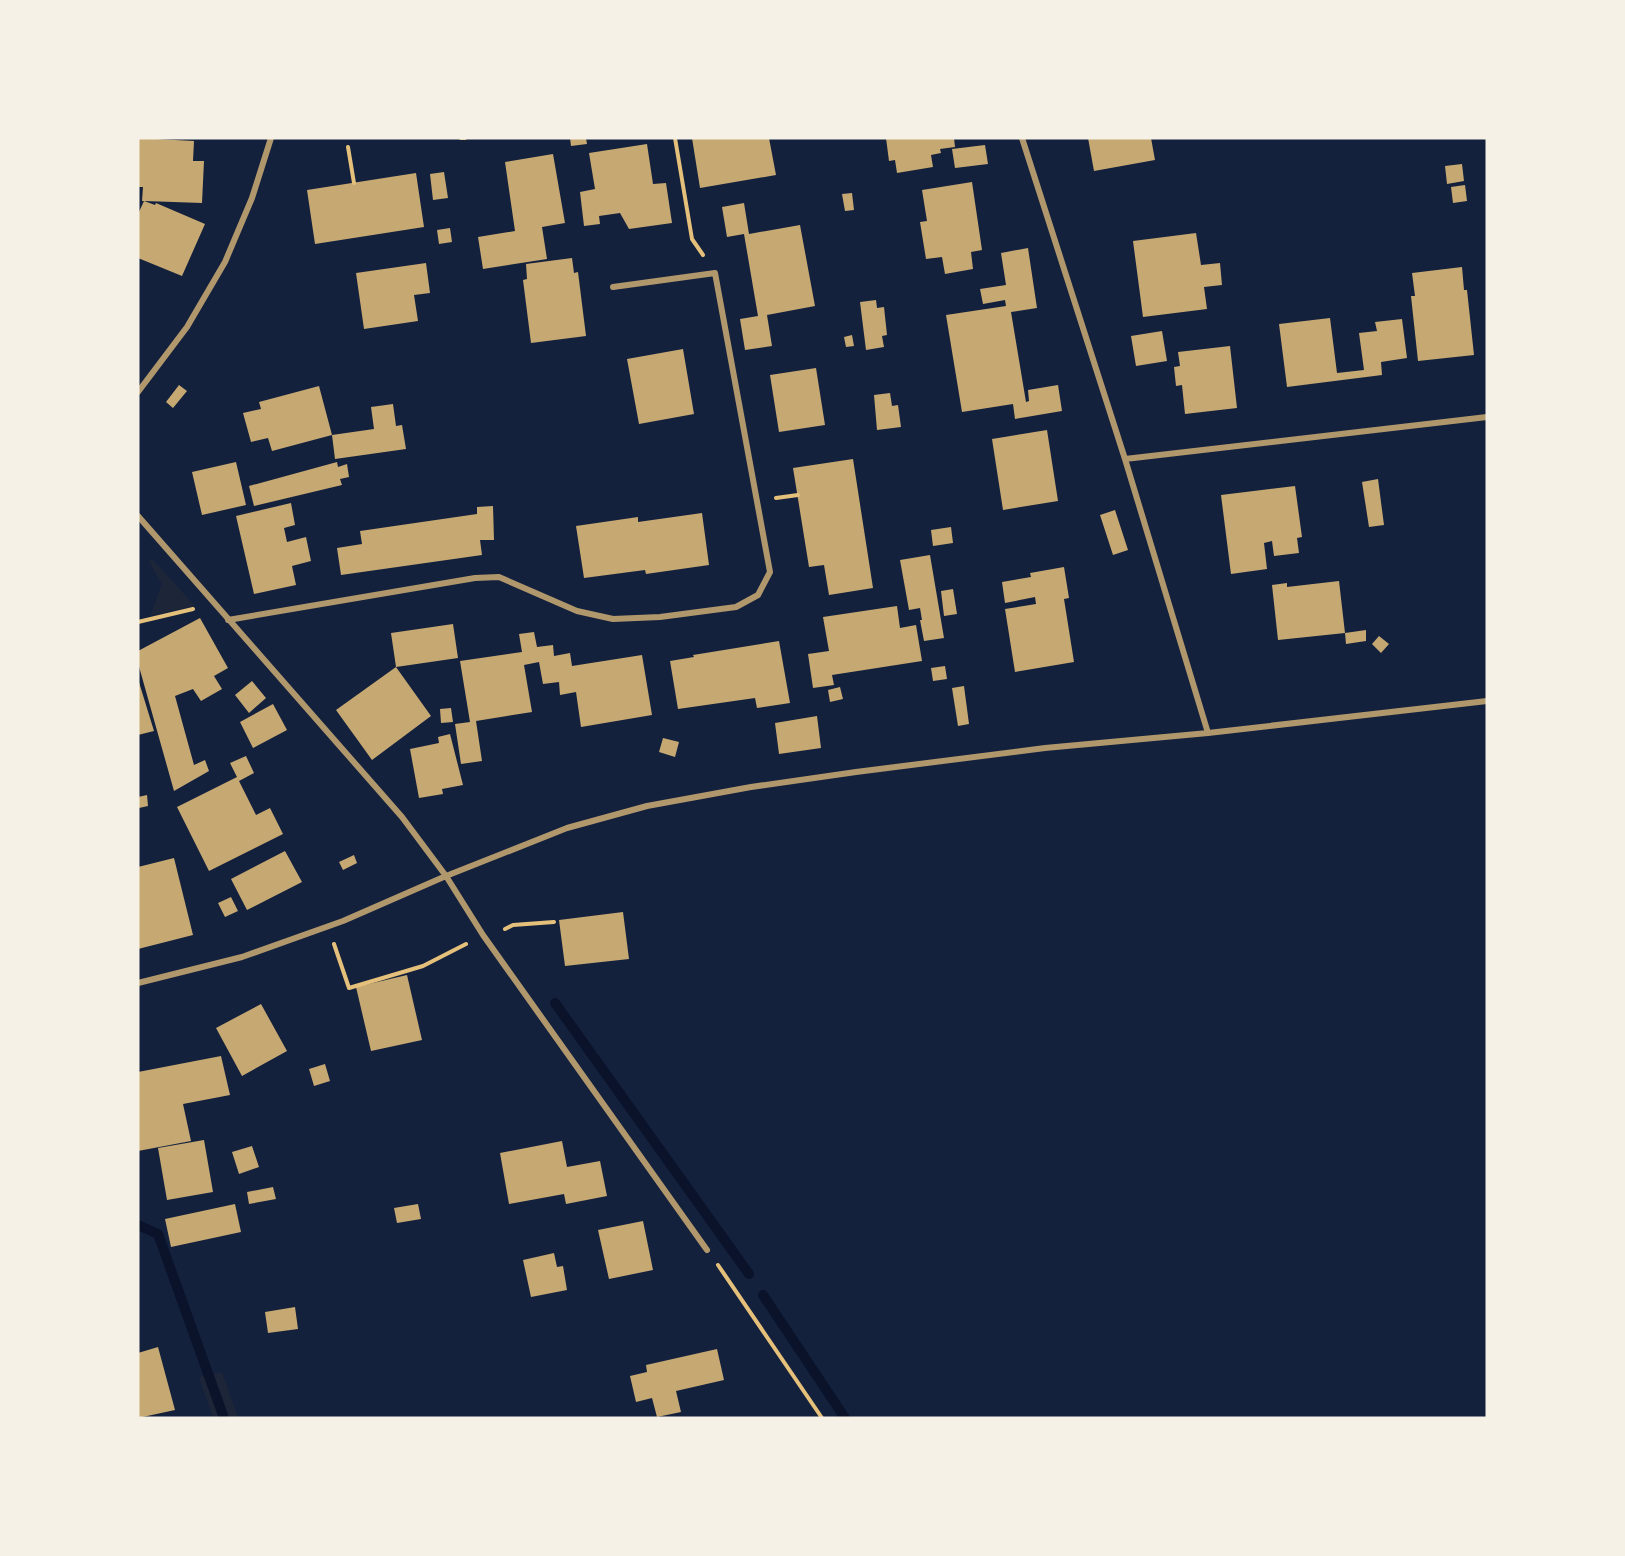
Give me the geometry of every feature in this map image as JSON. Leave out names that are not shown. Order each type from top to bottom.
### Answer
[{"type":"street","points":[[138,392],[187,327],[225,262],[252,198],[271,138]]},
{"type":"street","points":[[1022,138],[1125,459],[1208,733]]},
{"type":"street","points":[[228,620],[475,578],[499,577],[577,611],[613,619],[660,617],[736,607],[758,595],[770,572],[715,273],[614,287]]},
{"type":"street","points":[[1125,459],[1487,417]]},
{"type":"street","points":[[138,516],[402,817],[446,876],[484,937],[707,1250]]},
{"type":"street","points":[[138,984],[242,957],[328,926],[567,828],[647,806],[751,787],[1045,748],[1208,733],[1487,701]]},
{"type":"path","points":[[675,138],[692,239],[715,273]]},
{"type":"path","points":[[348,147],[354,183]]},
{"type":"path","points":[[138,622],[214,604]]},
{"type":"path","points":[[328,926],[349,988],[423,966],[513,926],[554,922]]},
{"type":"path","points":[[707,1250],[822,1418]]},
{"type":"shaded area","points":[[152,559],[195,606],[150,616],[162,584],[149,562]]},
{"type":"shaded area","points":[[222,1372],[238,1418],[213,1418],[199,1377]]},
{"type":"building","points":[[138,138],[194,141],[193,161],[204,161],[202,203],[142,201],[143,187],[138,187]]},
{"type":"building","points":[[570,138],[586,138],[587,144],[571,146]]},
{"type":"building","points":[[692,138],[769,138],[776,175],[700,188]]},
{"type":"building","points":[[886,138],[954,138],[955,147],[940,149],[941,153],[931,155],[933,167],[897,173],[895,160],[889,161]]},
{"type":"building","points":[[1088,138],[1151,138],[1155,160],[1094,171]]},
{"type":"building","points":[[647,144],[653,184],[666,183],[672,223],[629,229],[620,213],[599,216],[600,224],[584,226],[580,192],[595,189],[589,153]]},
{"type":"building","points":[[985,145],[988,164],[955,168],[952,149]]},
{"type":"building","points":[[553,154],[565,223],[542,227],[547,259],[483,269],[478,237],[515,231],[505,162]]},
{"type":"building","points":[[1462,164],[1464,181],[1447,184],[1445,166]]},
{"type":"building","points":[[444,172],[448,198],[433,200],[430,174]]},
{"type":"building","points":[[416,173],[424,227],[315,244],[307,190]]},
{"type":"building","points":[[972,182],[982,250],[971,252],[973,269],[945,274],[942,257],[926,259],[920,222],[927,221],[922,190]]},
{"type":"building","points":[[1465,185],[1467,201],[1453,203],[1451,187]]},
{"type":"building","points":[[852,193],[854,210],[845,211],[842,194]]},
{"type":"building","points":[[144,201],[155,205],[156,203],[205,224],[182,276],[138,258],[138,214]]},
{"type":"building","points":[[744,203],[749,234],[800,225],[815,306],[767,315],[772,346],[745,350],[740,319],[758,316],[744,234],[727,237],[722,207]]},
{"type":"building","points":[[450,228],[452,242],[439,244],[437,230]]},
{"type":"building","points":[[1196,233],[1201,265],[1220,263],[1222,285],[1204,287],[1207,309],[1143,317],[1133,241]]},
{"type":"building","points":[[1028,248],[1037,308],[1011,312],[1026,402],[1029,401],[1028,390],[1058,385],[1062,411],[1015,419],[1013,404],[962,412],[946,315],[1006,306],[1005,300],[983,304],[980,289],[1006,285],[1001,253]]},
{"type":"building","points":[[572,258],[574,273],[578,272],[586,336],[531,343],[523,280],[527,279],[526,264]]},
{"type":"building","points":[[426,263],[430,293],[414,295],[418,321],[364,329],[356,273]]},
{"type":"building","points":[[1462,267],[1464,290],[1467,290],[1474,355],[1418,361],[1411,296],[1415,296],[1412,273]]},
{"type":"building","points":[[876,300],[877,308],[884,307],[887,335],[882,336],[884,347],[866,350],[860,302]]},
{"type":"building","points":[[1330,318],[1337,373],[1364,370],[1359,333],[1377,331],[1375,322],[1402,319],[1407,358],[1381,362],[1382,375],[1287,387],[1279,324]]},
{"type":"building","points":[[1162,331],[1167,361],[1136,366],[1131,336]]},
{"type":"building","points":[[852,335],[854,346],[846,347],[844,337]]},
{"type":"building","points":[[1230,346],[1237,408],[1185,414],[1182,385],[1176,386],[1174,367],[1180,366],[1178,352]]},
{"type":"building","points":[[683,349],[694,414],[639,424],[627,359]]},
{"type":"building","points":[[816,368],[825,425],[779,432],[770,375]]},
{"type":"building","points":[[179,385],[187,391],[173,408],[166,402]]},
{"type":"building","points":[[319,386],[332,435],[272,451],[268,438],[251,442],[243,413],[261,409],[259,402]]},
{"type":"building","points":[[890,393],[892,406],[898,405],[901,427],[877,430],[874,395]]},
{"type":"building","points":[[393,404],[396,426],[402,425],[406,449],[335,459],[332,435],[374,429],[371,407]]},
{"type":"building","points":[[1047,430],[1058,501],[1003,510],[992,439]]},
{"type":"building","points":[[853,459],[873,588],[829,595],[824,565],[809,567],[793,468]]},
{"type":"building","points":[[236,462],[246,505],[202,515],[192,472]]},
{"type":"building","points":[[337,462],[338,467],[347,464],[349,477],[340,479],[342,485],[254,506],[249,486]]},
{"type":"building","points":[[1378,479],[1384,525],[1369,527],[1362,482]]},
{"type":"building","points":[[1295,486],[1302,537],[1297,538],[1299,553],[1274,556],[1272,541],[1264,543],[1267,569],[1231,574],[1221,495]]},
{"type":"building","points":[[291,503],[295,525],[284,528],[287,542],[306,537],[311,561],[292,566],[296,585],[254,594],[236,516]]},
{"type":"building","points":[[493,506],[494,540],[480,540],[482,555],[341,575],[337,548],[362,544],[360,531],[477,514],[477,507]]},
{"type":"building","points":[[1115,510],[1128,550],[1113,555],[1100,515]]},
{"type":"building","points":[[702,513],[709,565],[646,574],[645,570],[584,578],[576,526],[638,517],[638,522]]},
{"type":"building","points":[[951,527],[953,543],[933,546],[931,530]]},
{"type":"building","points":[[930,555],[944,638],[924,641],[920,608],[909,610],[900,560]]},
{"type":"building","points":[[1064,567],[1069,598],[1064,599],[1074,662],[1015,672],[1005,609],[1036,604],[1035,597],[1005,603],[1002,582],[1031,577],[1030,573]]},
{"type":"building","points":[[1339,581],[1345,633],[1278,640],[1272,585],[1287,583],[1287,587]]},
{"type":"building","points":[[953,589],[957,614],[944,616],[941,591]]},
{"type":"building","points":[[897,606],[900,628],[916,625],[922,661],[832,675],[834,685],[813,688],[808,654],[829,651],[823,617]]},
{"type":"building","points":[[200,618],[228,668],[214,676],[222,689],[201,701],[193,689],[175,696],[194,765],[205,760],[209,771],[174,791],[138,663],[138,651]]},
{"type":"building","points":[[453,624],[458,658],[396,667],[391,633]]},
{"type":"building","points":[[1366,630],[1366,641],[1346,644],[1345,633]]},
{"type":"building","points":[[534,632],[537,647],[553,645],[554,656],[570,653],[572,666],[642,655],[652,715],[581,727],[576,692],[560,695],[559,682],[543,684],[539,662],[524,665],[532,712],[476,721],[482,761],[461,764],[455,724],[470,722],[460,661],[522,652],[519,634]]},
{"type":"building","points":[[1379,636],[1389,644],[1381,653],[1372,644]]},
{"type":"building","points":[[779,641],[790,703],[757,708],[755,698],[678,709],[670,661]]},
{"type":"building","points":[[945,666],[947,679],[933,681],[931,668]]},
{"type":"building","points":[[396,667],[431,716],[372,760],[336,710]]},
{"type":"building","points":[[138,679],[154,731],[138,735]]},
{"type":"building","points":[[252,681],[266,698],[249,713],[235,695]]},
{"type":"building","points":[[964,686],[969,724],[958,726],[952,688]]},
{"type":"building","points":[[840,687],[843,699],[830,702],[828,690]]},
{"type":"building","points":[[273,704],[287,730],[253,748],[240,722]]},
{"type":"building","points":[[451,708],[453,722],[441,723],[440,709]]},
{"type":"building","points":[[817,716],[821,748],[779,754],[775,723]]},
{"type":"building","points":[[450,734],[463,785],[442,789],[443,794],[419,798],[410,749],[439,743],[438,737]]},
{"type":"building","points":[[663,738],[679,742],[675,757],[659,752]]},
{"type":"building","points":[[246,756],[254,773],[239,781],[256,815],[270,808],[283,834],[209,871],[177,807],[237,777],[230,763]]},
{"type":"building","points":[[147,795],[148,806],[139,808],[138,797]]},
{"type":"building","points":[[285,851],[302,882],[247,910],[231,879]]},
{"type":"building","points":[[354,855],[357,863],[343,870],[339,862]]},
{"type":"building","points":[[174,858],[193,935],[138,949],[138,867]]},
{"type":"building","points":[[231,897],[238,911],[225,917],[218,903]]},
{"type":"building","points":[[623,912],[629,959],[565,966],[559,920]]},
{"type":"building","points":[[407,975],[422,1040],[371,1051],[356,987]]},
{"type":"building","points":[[261,1004],[287,1051],[242,1076],[216,1028]]},
{"type":"building","points":[[221,1056],[230,1095],[183,1104],[191,1141],[138,1151],[138,1072]]},
{"type":"building","points":[[325,1064],[330,1081],[314,1086],[309,1069]]},
{"type":"building","points":[[204,1140],[213,1192],[167,1200],[158,1148]]},
{"type":"building","points":[[562,1141],[567,1167],[600,1161],[607,1196],[566,1204],[564,1194],[509,1204],[500,1153]]},
{"type":"building","points":[[252,1146],[259,1167],[239,1174],[232,1152]]},
{"type":"building","points":[[273,1187],[276,1199],[249,1204],[247,1192]]},
{"type":"building","points":[[235,1204],[241,1232],[171,1247],[165,1219]]},
{"type":"building","points":[[418,1204],[421,1219],[397,1223],[394,1208]]},
{"type":"building","points":[[643,1221],[653,1270],[609,1279],[598,1230]]},
{"type":"building","points":[[554,1253],[557,1267],[563,1266],[567,1290],[531,1297],[523,1260]]},
{"type":"building","points":[[295,1307],[298,1329],[268,1333],[265,1312]]},
{"type":"building","points":[[158,1347],[175,1410],[138,1418],[138,1353]]},
{"type":"building","points":[[717,1349],[724,1380],[676,1391],[681,1412],[657,1417],[652,1398],[636,1402],[630,1376],[647,1372],[646,1365]]},
{"type":"waterway","points":[[555,1003],[749,1274]]},
{"type":"waterway","points":[[138,1225],[158,1234],[224,1418]]},
{"type":"waterway","points":[[763,1295],[845,1418]]}]
